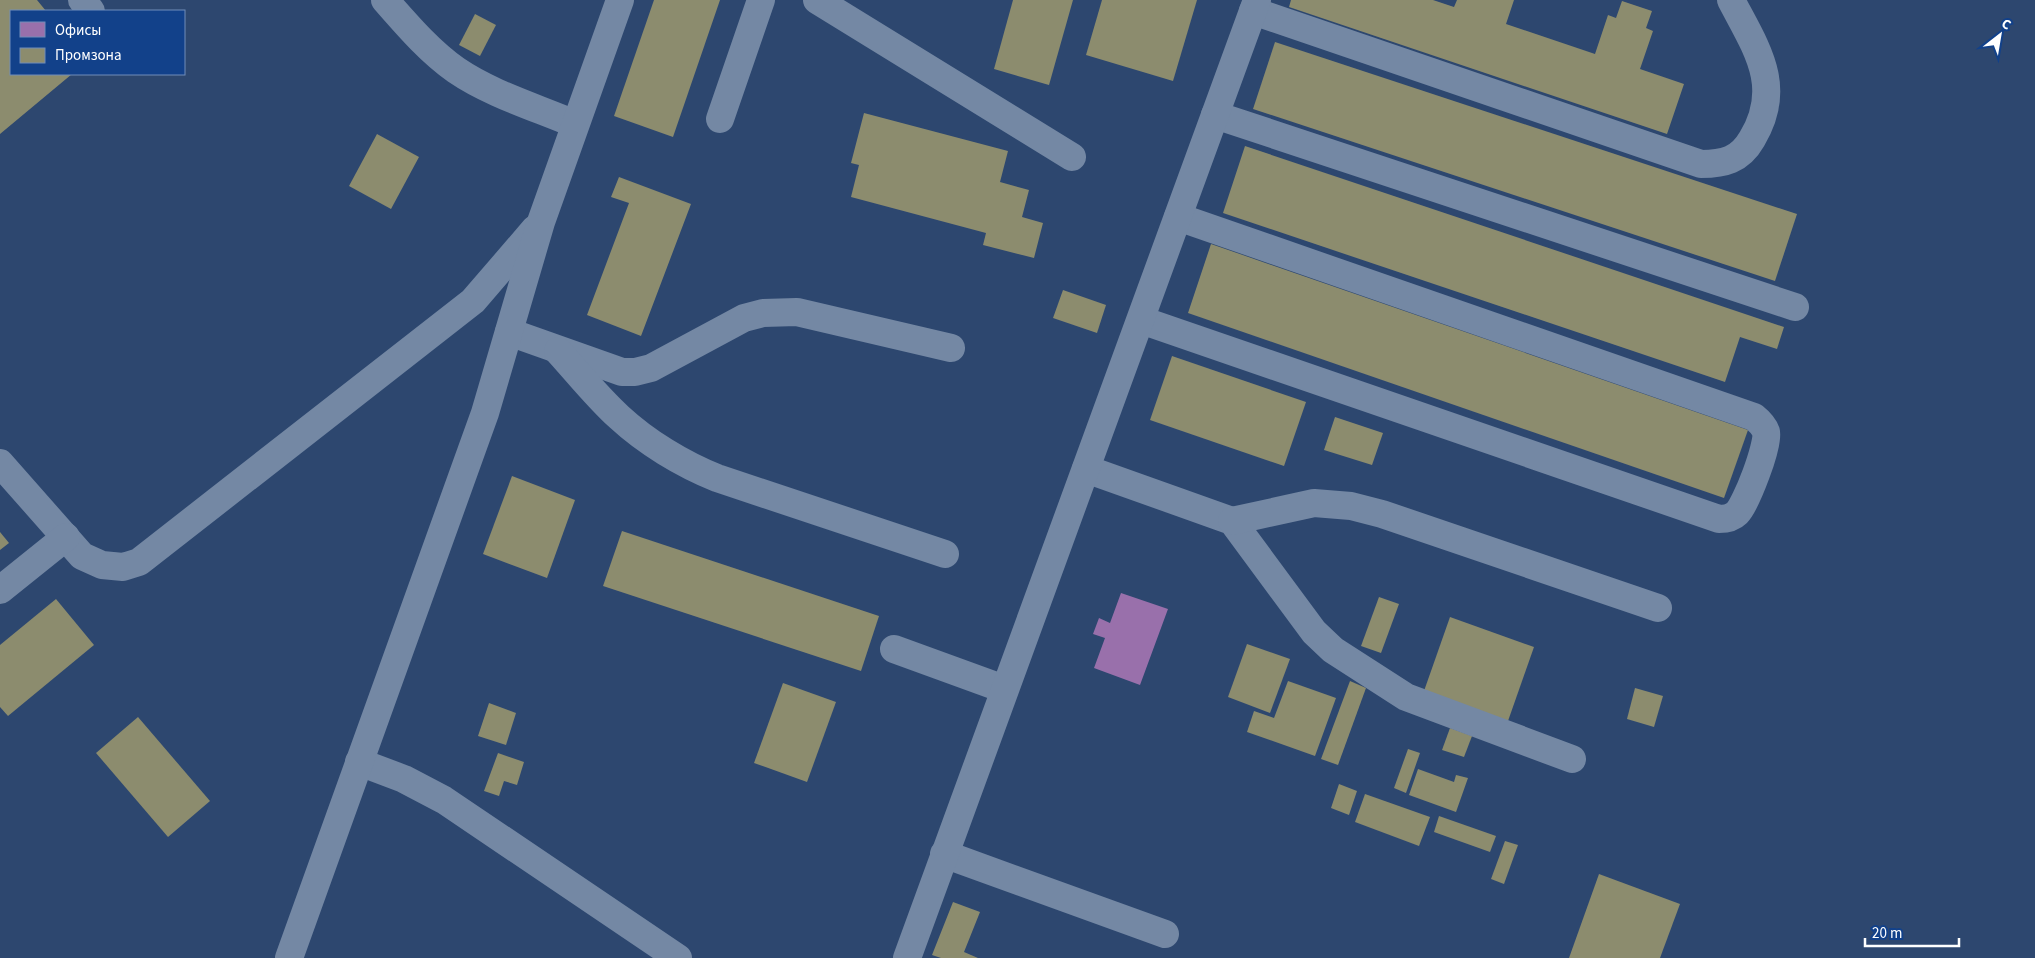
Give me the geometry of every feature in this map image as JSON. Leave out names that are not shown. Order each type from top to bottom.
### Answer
[{"type":"street","points":[[82,0],[90,10]]},
{"type":"street","points":[[385,0],[419,39],[455,70],[482,85],[575,124]]},
{"type":"street","points":[[289,958],[485,413],[541,222],[620,0]]},
{"type":"street","points":[[720,119],[761,0]]},
{"type":"street","points":[[817,0],[1072,157]]},
{"type":"street","points":[[906,958],[1255,5],[1701,164],[1720,164],[1734,158],[1748,146],[1765,114],[1768,98],[1765,74],[1759,54],[1726,1]]},
{"type":"street","points":[[1215,115],[1795,307]]},
{"type":"street","points":[[1141,320],[1719,519],[1728,519],[1736,515],[1748,496],[1766,444],[1766,434],[1763,425],[1754,416],[1178,217]]},
{"type":"street","points":[[0,463],[82,556],[102,565],[123,566],[139,562],[473,301],[541,222]]},
{"type":"street","points":[[509,332],[622,372],[635,372],[651,368],[744,318],[763,313],[797,312],[951,348]]},
{"type":"street","points":[[557,349],[630,427],[696,470],[945,554]]},
{"type":"street","points":[[1086,469],[1232,520],[1314,503],[1351,506],[1382,514],[1658,608]]},
{"type":"street","points":[[1232,520],[1314,632],[1332,650],[1406,697],[1572,759]]},
{"type":"street","points":[[0,590],[66,537]]},
{"type":"street","points":[[894,648],[1004,689]]},
{"type":"street","points":[[359,762],[404,779],[444,800],[678,958]]},
{"type":"street","points":[[944,854],[1165,934]]},
{"type":"building: Офисы","points":[[1121,593],[1168,609],[1140,685],[1094,668],[1105,638],[1093,634],[1099,618],[1110,623]]},
{"type":"building: Промзона","points":[[0,0],[37,0],[45,10],[10,10],[10,75],[71,75],[0,134]]},
{"type":"building: Промзона","points":[[654,0],[720,0],[673,137],[614,116]]},
{"type":"building: Промзона","points":[[1013,0],[1073,0],[1049,85],[994,69]]},
{"type":"building: Промзона","points":[[1102,0],[1197,0],[1173,81],[1086,55]]},
{"type":"building: Промзона","points":[[1291,0],[1433,0],[1454,7],[1457,0],[1514,0],[1506,24],[1595,54],[1608,15],[1616,18],[1622,1],[1652,11],[1646,28],[1653,31],[1640,69],[1684,84],[1667,134],[1289,7]]},
{"type":"building: Промзона","points":[[475,14],[496,25],[480,56],[459,45]]},
{"type":"building: Промзона","points":[[1275,42],[1797,214],[1775,281],[1253,109]]},
{"type":"building: Промзона","points":[[864,113],[1008,151],[1000,182],[1029,190],[1022,217],[1043,223],[1034,258],[983,245],[986,233],[851,197],[859,165],[851,163]]},
{"type":"building: Промзона","points":[[377,134],[419,157],[391,209],[349,186]]},
{"type":"building: Промзона","points":[[1245,146],[1784,327],[1777,349],[1740,337],[1725,382],[1223,213]]},
{"type":"building: Промзона","points":[[619,177],[691,204],[641,336],[587,315],[629,203],[611,197]]},
{"type":"building: Промзона","points":[[1211,244],[1748,430],[1724,498],[1188,313]]},
{"type":"building: Промзона","points":[[1063,290],[1106,305],[1097,333],[1053,318]]},
{"type":"building: Промзона","points":[[1172,356],[1306,402],[1284,466],[1150,420]]},
{"type":"building: Промзона","points":[[1335,417],[1383,433],[1372,465],[1324,450]]},
{"type":"building: Промзона","points":[[512,476],[575,500],[547,578],[483,554]]},
{"type":"building: Промзона","points":[[622,531],[879,616],[861,671],[603,586]]},
{"type":"building: Промзона","points":[[0,532],[9,543],[0,550]]},
{"type":"building: Промзона","points":[[1379,597],[1399,604],[1381,653],[1361,646]]},
{"type":"building: Промзона","points":[[56,599],[94,645],[8,716],[0,707],[0,645]]},
{"type":"building: Промзона","points":[[1450,617],[1534,647],[1508,721],[1424,691]]},
{"type":"building: Промзона","points":[[1247,644],[1290,659],[1270,713],[1228,697]]},
{"type":"building: Промзона","points":[[1288,681],[1336,698],[1315,756],[1247,732],[1254,711],[1274,718]]},
{"type":"building: Промзона","points":[[1350,681],[1366,688],[1338,765],[1321,759]]},
{"type":"building: Промзона","points":[[783,683],[836,702],[807,782],[754,763]]},
{"type":"building: Промзона","points":[[1635,688],[1663,696],[1654,727],[1627,719]]},
{"type":"building: Промзона","points":[[489,703],[516,713],[506,745],[478,736]]},
{"type":"building: Промзона","points":[[138,717],[210,801],[168,837],[96,753]]},
{"type":"building: Промзона","points":[[1450,728],[1472,736],[1464,757],[1442,750]]},
{"type":"building: Промзона","points":[[1408,749],[1420,753],[1406,793],[1394,788]]},
{"type":"building: Промзона","points":[[498,753],[524,762],[517,785],[504,781],[499,796],[484,791]]},
{"type":"building: Промзона","points":[[1418,769],[1454,782],[1456,775],[1468,778],[1456,812],[1409,795]]},
{"type":"building: Промзона","points":[[1339,784],[1357,791],[1349,815],[1331,808]]},
{"type":"building: Промзона","points":[[1365,794],[1430,817],[1419,846],[1355,822]]},
{"type":"building: Промзона","points":[[1439,816],[1496,836],[1490,852],[1434,832]]},
{"type":"building: Промзона","points":[[1505,841],[1518,845],[1504,884],[1491,879]]},
{"type":"building: Промзона","points":[[1599,874],[1680,904],[1660,958],[1569,958]]},
{"type":"building: Промзона","points":[[953,902],[980,912],[964,952],[978,958],[941,958],[932,955]]}]
